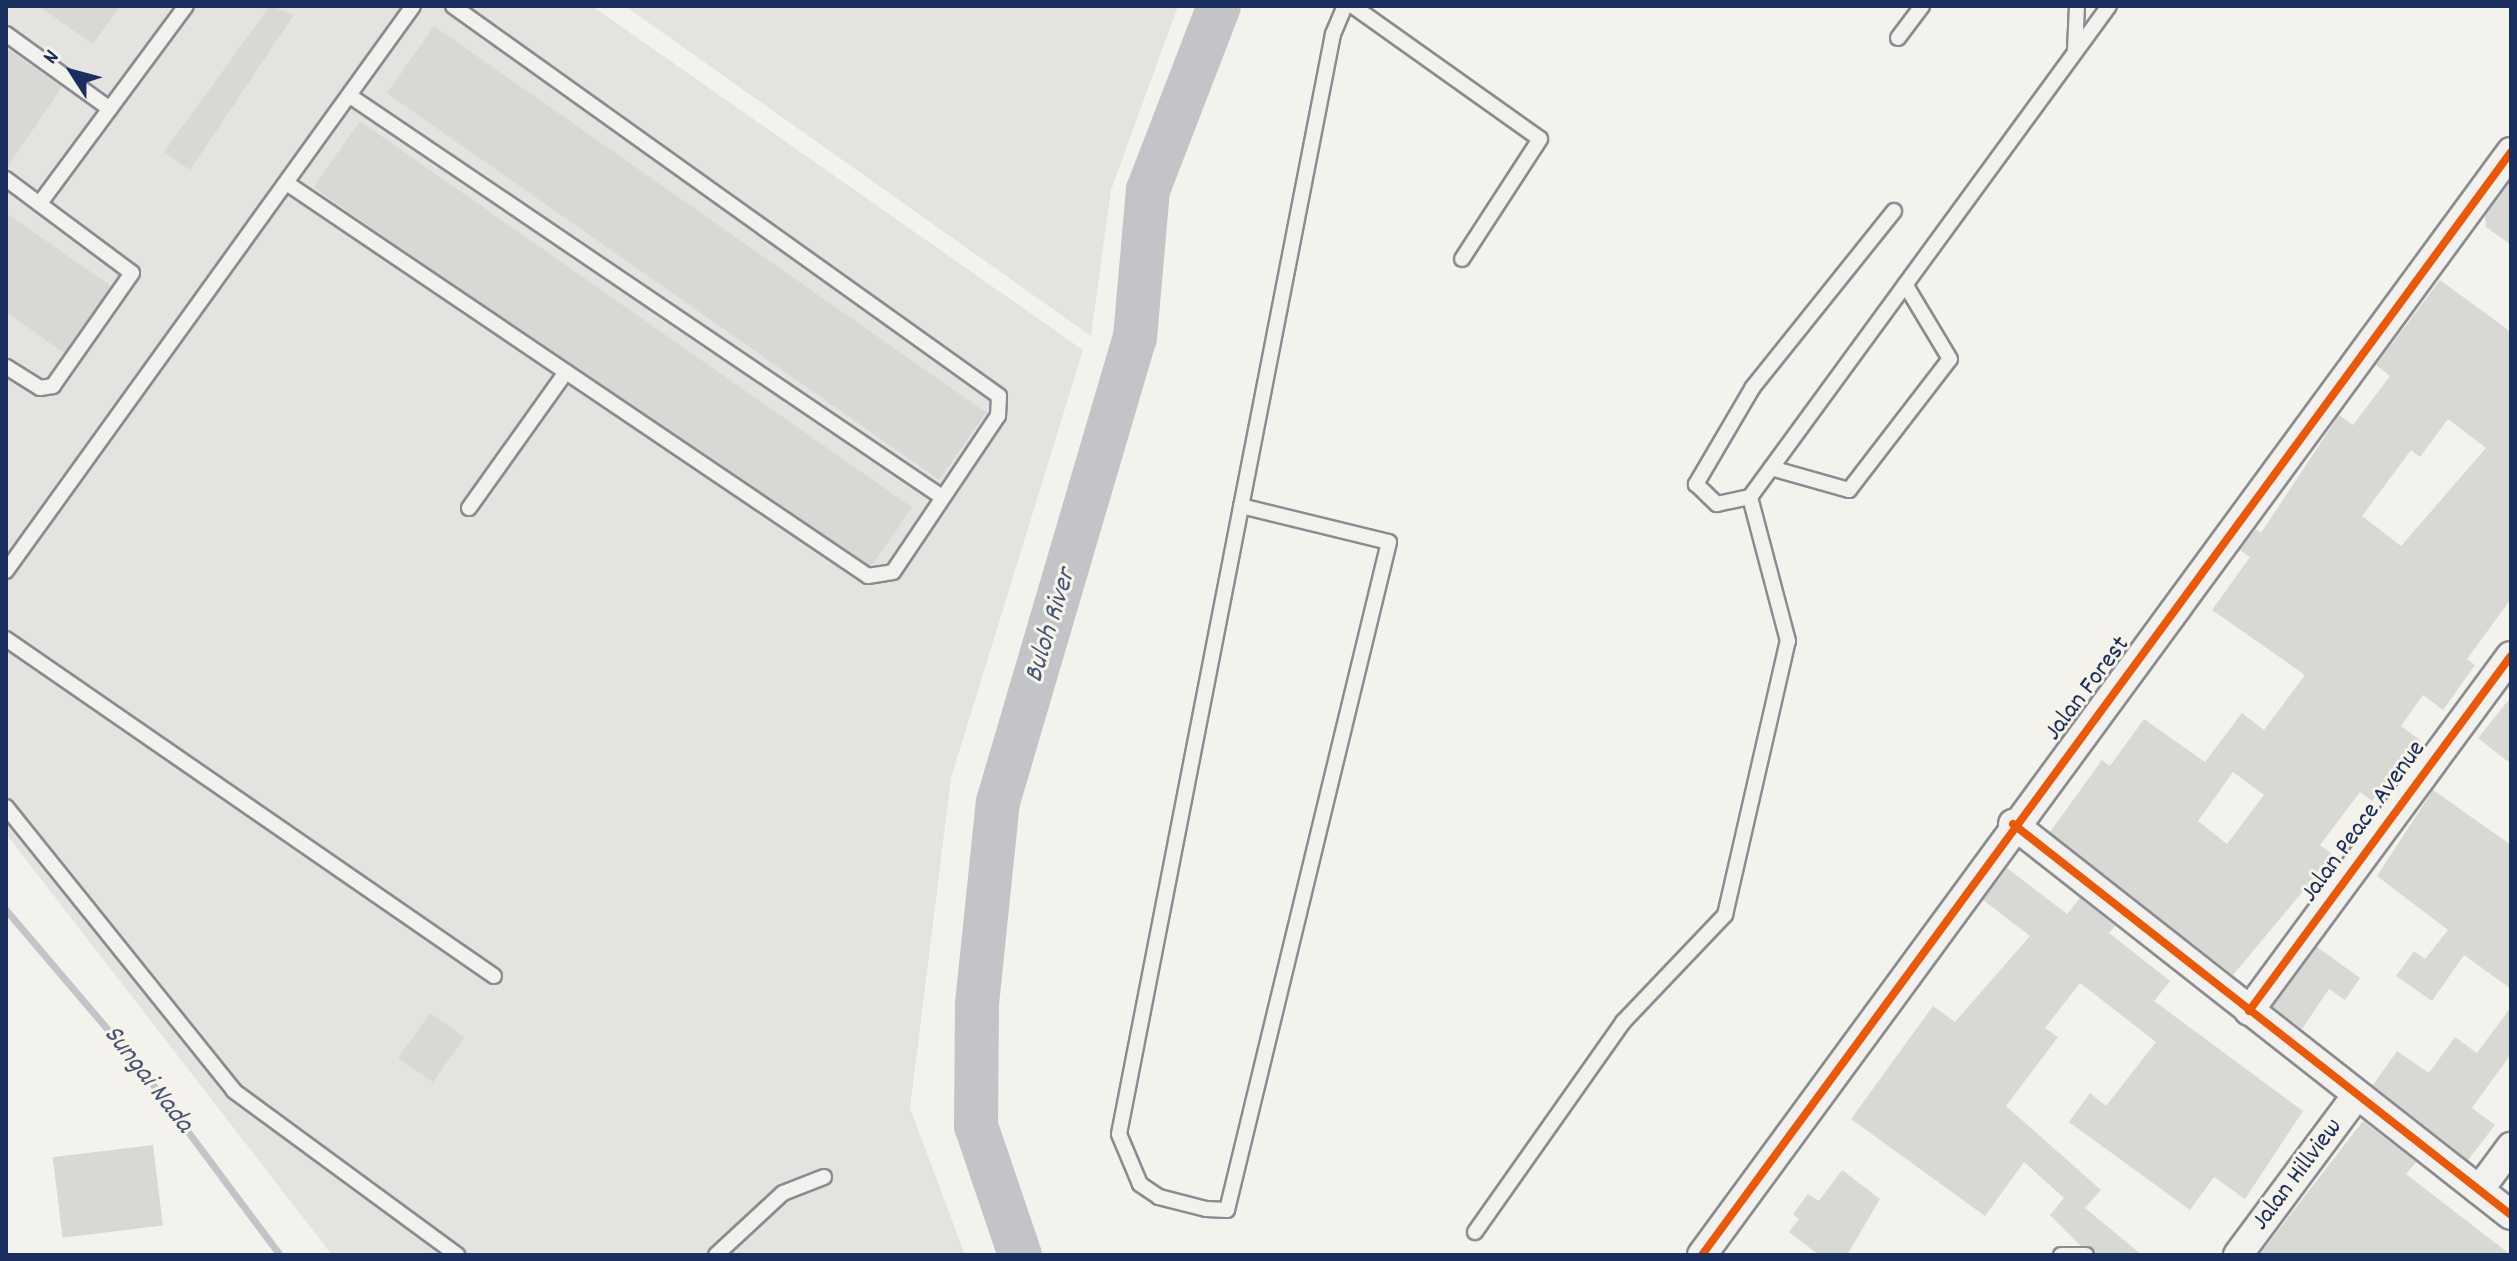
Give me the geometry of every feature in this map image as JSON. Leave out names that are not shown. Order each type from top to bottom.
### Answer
[{"type":"street","name":"Jalan Forest","points":[[1702,1255],[2013,824],[2511,152]]},
{"type":"street","name":"Jalan Peace Avenue","points":[[2249,1011],[2511,656]]},
{"type":"street","points":[[2013,824],[2511,1215]]},
{"type":"street","name":"Jalan Hillview","points":[[2238,1255],[2357,1095]]},
{"type":"street","points":[[2479,1190],[2511,1147]]},
{"type":"lane","points":[[40,203],[186,6]]},
{"type":"lane","points":[[6,571],[288,184],[413,6]]},
{"type":"lane","points":[[288,184],[874,579],[893,572],[998,416],[994,391],[453,6]]},
{"type":"lane","points":[[1241,506],[1389,542],[1227,1210],[1206,1209],[1159,1197],[1140,1184],[1119,1134],[1241,506],[1345,6]]},
{"type":"lane","points":[[1353,6],[1540,139],[1462,259]]},
{"type":"lane","points":[[1898,38],[1922,6]]},
{"type":"lane","points":[[2075,50],[2077,6]]},
{"type":"lane","points":[[1894,211],[1753,387],[1696,484],[1717,504],[1750,497],[2109,6]]},
{"type":"lane","points":[[6,34],[110,109]]},
{"type":"lane","points":[[350,96],[942,497]]},
{"type":"lane","points":[[6,179],[124,261],[131,280],[53,386],[40,388],[6,367]]},
{"type":"lane","points":[[1771,468],[1849,490],[1950,359],[1905,284]]},
{"type":"lane","points":[[469,508],[566,372]]},
{"type":"lane","points":[[1475,1232],[1623,1022],[1725,915],[1788,641],[1750,497]]},
{"type":"lane","points":[[6,639],[494,976]]},
{"type":"lane","points":[[6,807],[234,1091],[457,1255]]},
{"type":"lane","points":[[716,1255],[783,1193],[824,1177]]},
{"type":"lane","points":[[2061,1255],[2086,1255]]},
{"type":"shaded area","points":[[6,6],[592,6],[1083,350],[951,778],[910,1108],[965,1255],[332,1255],[6,834]]},
{"type":"shaded area","points":[[625,6],[1178,6],[1111,190],[1091,336]]},
{"type":"building","points":[[38,6],[120,6],[93,44]]},
{"type":"building","points":[[270,6],[294,15],[190,170],[164,152]]},
{"type":"building","points":[[434,26],[986,413],[939,480],[387,93]]},
{"type":"building","points":[[6,48],[62,87],[6,169]]},
{"type":"building","points":[[360,121],[912,508],[866,574],[314,187]]},
{"type":"building","points":[[2511,181],[2511,245],[2486,227],[2485,216]]},
{"type":"building","points":[[6,213],[111,286],[64,353],[6,312]]},
{"type":"building","points":[[2440,280],[2511,332],[2511,599],[2467,659],[2475,665],[2443,710],[2423,695],[2401,726],[2421,741],[2372,801],[2360,792],[2320,845],[2333,855],[2233,975],[2050,832],[2102,760],[2110,766],[2144,719],[2205,762],[2242,713],[2264,730],[2305,675],[2212,610],[2250,557],[2240,550],[2256,529],[2261,533],[2339,415],[2353,425],[2390,376],[2376,365]],"holes":[[[2448,419],[2486,448],[2401,546],[2362,516],[2411,450],[2420,457]],[[2233,772],[2264,795],[2227,844],[2198,821]]]},
{"type":"building","points":[[2511,697],[2511,764],[2478,738]]},
{"type":"building","points":[[2433,790],[2511,845],[2511,989],[2464,955],[2432,1001],[2396,976],[2414,951],[2425,959],[2448,930],[2377,876]]},
{"type":"building","points":[[2007,868],[2067,914],[2080,898],[2115,926],[2109,933],[2170,981],[2154,1001],[2303,1111],[2245,1199],[2214,1177],[2190,1210],[2069,1122],[2090,1093],[2106,1106],[2156,1042],[2080,983],[2045,1028],[2058,1037],[2006,1106],[2101,1190],[2085,1208],[2142,1255],[2096,1255],[2080,1245],[2050,1215],[2064,1198],[2024,1162],[1985,1216],[1851,1119],[1933,1006],[1955,1022],[2030,936],[1983,900]]},
{"type":"building","points":[[2317,947],[2360,978],[2345,1000],[2329,989],[2302,1029],[2273,1007]]},
{"type":"building","points":[[2511,1007],[2511,1054],[2472,1108],[2495,1125],[2468,1160],[2373,1085],[2397,1051],[2429,1073],[2455,1037],[2477,1053]]},
{"type":"building","points":[[430,1013],[464,1037],[433,1082],[398,1058]]},
{"type":"building","points":[[2363,1121],[2416,1162],[2406,1174],[2511,1255],[2259,1255]]},
{"type":"building","points":[[153,1145],[163,1225],[63,1238],[53,1157]]},
{"type":"building","points":[[1842,1170],[1880,1199],[1847,1255],[1819,1255],[1789,1232],[1799,1219],[1793,1214],[1808,1194],[1819,1201]]},
{"type":"waterway","name":"Buloh River","points":[[1020,1255],[976,1126],[977,1004],[998,802],[1135,338],[1148,190],[1219,6]]},
{"type":"waterway","name":"Sungai Nada","points":[[6,910],[142,1070],[280,1255]]},
{"type":"cycle path","points":[[1702,1255],[2511,152]]},
{"type":"cycle path","points":[[2249,1011],[2511,656]]},
{"type":"cycle path","points":[[2013,824],[2511,1215]]}]
